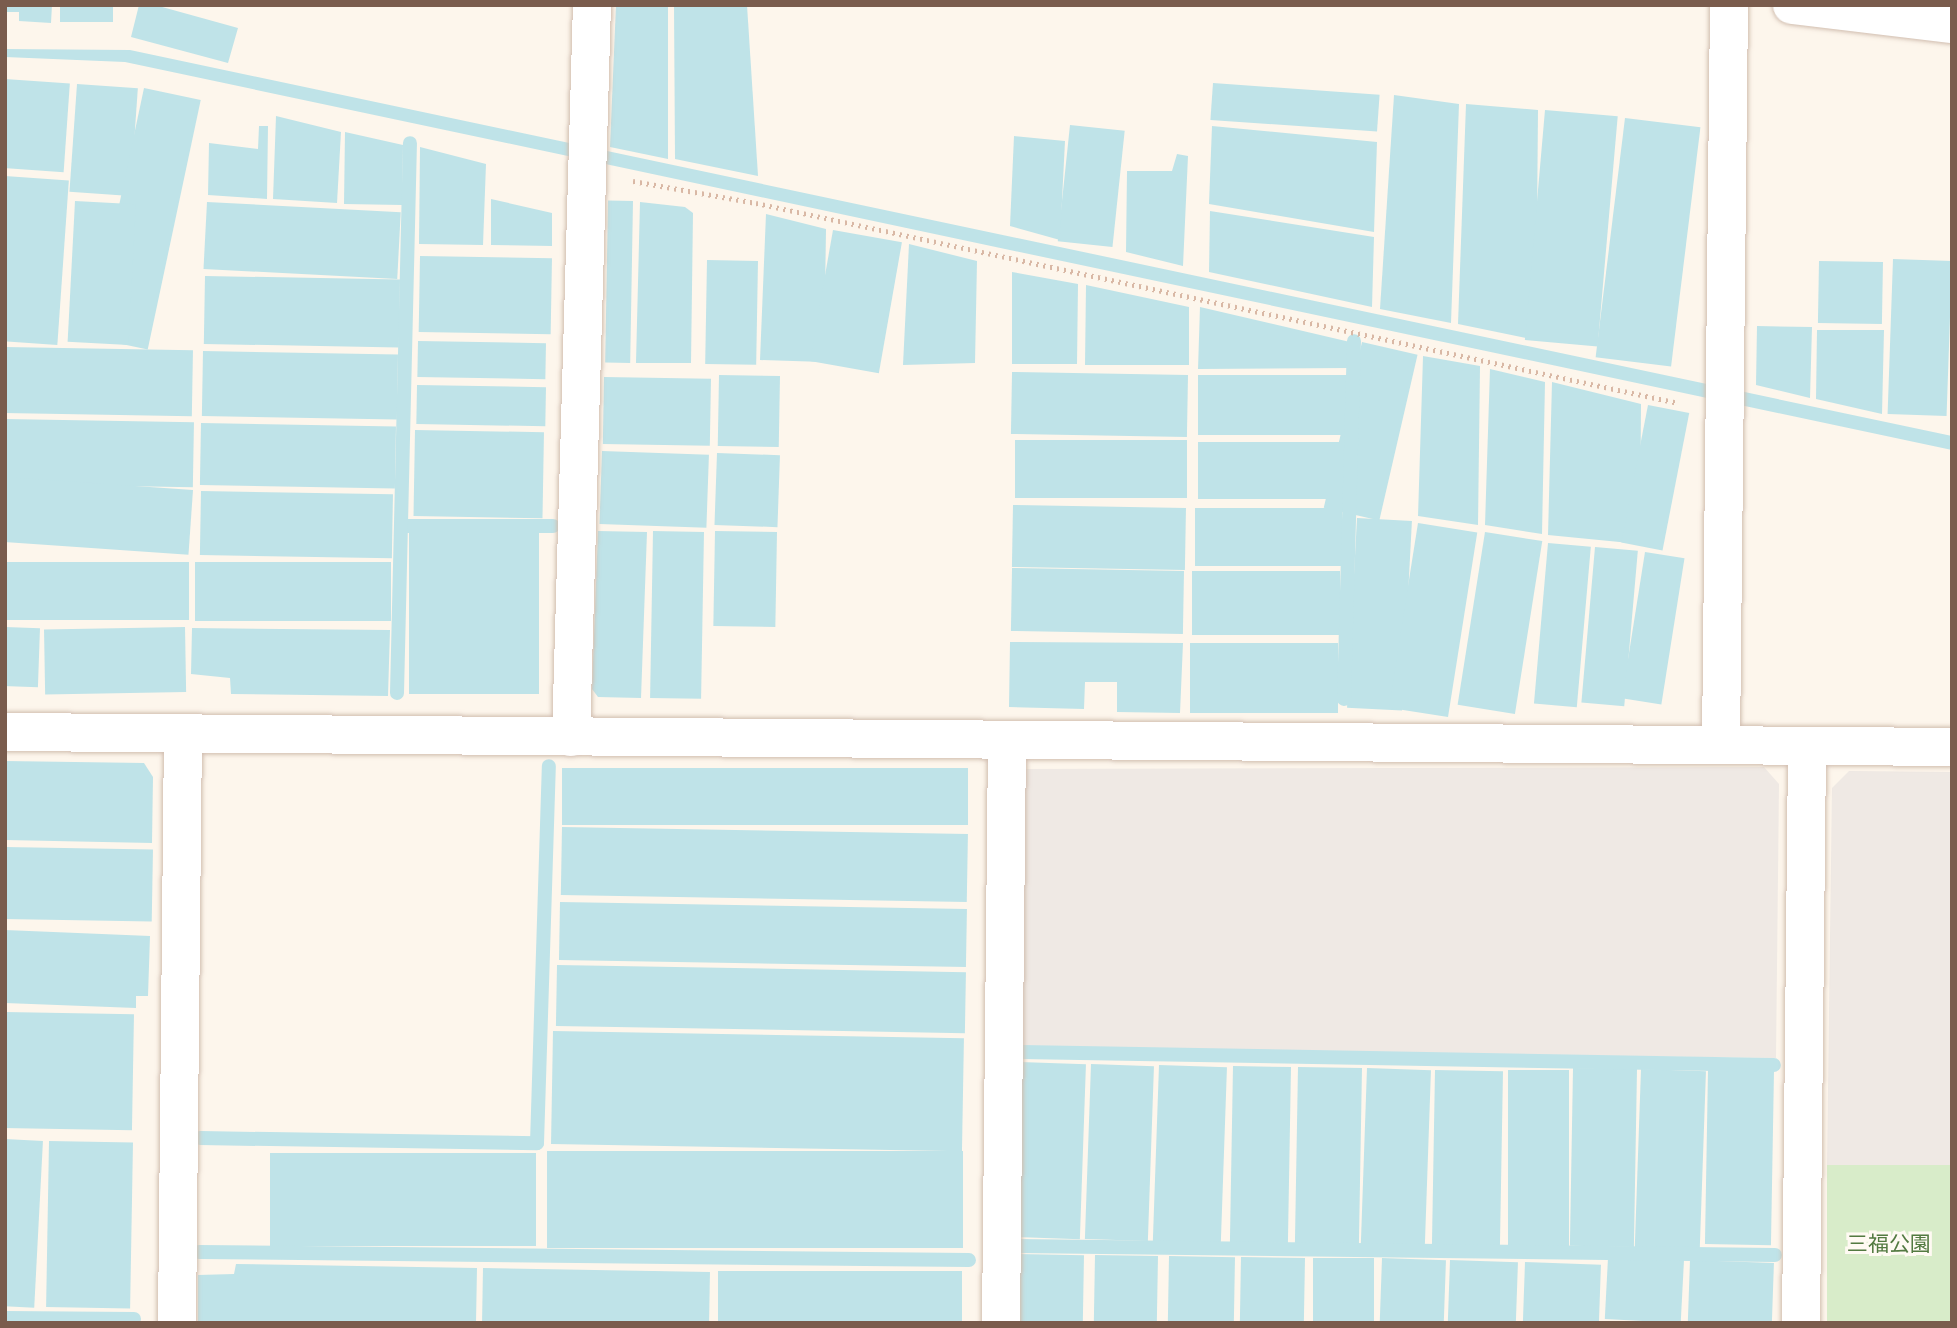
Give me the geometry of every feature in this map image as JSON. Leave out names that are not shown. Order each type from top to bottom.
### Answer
[{"type":"street","points":[[570,737],[592,5]]},
{"type":"street","points":[[1721,744],[1729,5]]},
{"type":"street","points":[[1792,5],[1952,24]]},
{"type":"street","points":[[5,732],[1952,747]]},
{"type":"street","points":[[177,1323],[184,735]]},
{"type":"street","points":[[1002,1323],[1007,741]]},
{"type":"street","points":[[1801,1323],[1807,746]]},
{"type":"path","points":[[588,161],[769,205],[1725,401]]},
{"type":"shaded area","points":[[1764,767],[1779,784],[1776,1058],[1015,1048],[1019,769]]},
{"type":"shaded area","points":[[1849,771],[1952,772],[1952,1166],[1827,1165],[1832,788]]},
{"type":"green space","name":"三福公園","points":[[1827,1165],[1952,1165],[1952,1323],[1827,1323]]},
{"type":"water","points":[[5,5],[52,5],[51,23],[19,21],[19,12],[5,12]]},
{"type":"water","points":[[60,5],[113,5],[113,22],[60,22]]},
{"type":"water","points":[[139,5],[155,5],[238,28],[228,63],[131,37]]},
{"type":"water","points":[[616,5],[668,5],[668,159],[610,147]]},
{"type":"water","points":[[674,5],[747,5],[758,176],[675,159]]},
{"type":"water","points":[[5,49],[130,50],[1952,436],[1952,450],[125,62],[5,57]]},
{"type":"water","points":[[5,79],[70,84],[64,172],[5,168]]},
{"type":"water","points":[[1213,83],[1380,95],[1377,132],[1210,120]]},
{"type":"water","points":[[77,84],[138,88],[130,196],[69,192]]},
{"type":"water","points":[[144,88],[201,100],[148,349],[91,337]]},
{"type":"water","points":[[1394,95],[1459,104],[1451,323],[1380,309]]},
{"type":"water","points":[[1466,104],[1538,110],[1536,340],[1458,324]]},
{"type":"water","points":[[1545,110],[1618,116],[1598,346],[1525,340]]},
{"type":"water","points":[[276,116],[341,132],[337,203],[273,199]]},
{"type":"water","points":[[1625,118],[1700,127],[1671,366],[1596,357]]},
{"type":"water","points":[[1070,125],[1125,131],[1112,247],[1058,241]]},
{"type":"water","points":[[259,126],[268,126],[267,199],[208,195],[209,143],[258,149]]},
{"type":"water","points":[[1212,126],[1377,142],[1374,232],[1209,204]]},
{"type":"water","points":[[345,132],[403,145],[402,205],[344,204]]},
{"type":"water","points":[[1014,136],[1065,141],[1060,240],[1010,226]]},
{"type":"water","points":[[420,147],[486,164],[483,245],[419,244]]},
{"type":"water","points":[[1177,154],[1188,156],[1183,266],[1126,252],[1127,171],[1172,171]]},
{"type":"water","points":[[5,176],[69,180],[57,345],[5,341]]},
{"type":"water","points":[[491,199],[552,213],[552,246],[491,245]]},
{"type":"water","points":[[75,201],[136,204],[129,345],[68,342]]},
{"type":"water","points":[[608,201],[633,201],[630,363],[605,363]]},
{"type":"water","points":[[207,202],[401,212],[397,279],[203,269]]},
{"type":"water","points":[[640,202],[685,207],[693,213],[691,363],[636,363]]},
{"type":"water","points":[[1210,211],[1374,237],[1372,307],[1209,272]]},
{"type":"water","points":[[766,214],[826,229],[824,362],[760,360]]},
{"type":"water","points":[[833,230],[902,242],[879,373],[810,361]]},
{"type":"water","points":[[909,244],[977,261],[975,363],[903,365]]},
{"type":"water","points":[[420,256],[552,258],[551,334],[419,332]]},
{"type":"water","points":[[1893,259],[1952,261],[1947,416],[1888,414]]},
{"type":"water","points":[[707,260],[758,261],[756,365],[705,364]]},
{"type":"water","points":[[1819,261],[1883,262],[1882,324],[1818,323]]},
{"type":"water","points":[[1012,272],[1078,284],[1077,364],[1012,364]]},
{"type":"water","points":[[205,276],[400,279],[399,347],[204,344]]},
{"type":"water","points":[[1086,285],[1189,307],[1189,365],[1085,365]]},
{"type":"water","points":[[1200,307],[1350,342],[1349,368],[1198,369]]},
{"type":"water","points":[[1757,326],[1812,327],[1810,398],[1756,385]]},
{"type":"water","points":[[1817,330],[1884,330],[1882,414],[1816,399]]},
{"type":"water","points":[[418,341],[546,343],[545,379],[417,377]]},
{"type":"water","points":[[1362,342],[1418,355],[1379,520],[1324,508]]},
{"type":"water","points":[[5,347],[193,350],[192,416],[5,413]]},
{"type":"water","points":[[203,351],[398,354],[397,419],[202,416]]},
{"type":"water","points":[[1423,356],[1480,366],[1478,525],[1418,516]]},
{"type":"water","points":[[1490,369],[1545,382],[1542,534],[1485,525]]},
{"type":"water","points":[[1012,372],[1188,375],[1187,437],[1011,434]]},
{"type":"water","points":[[719,375],[780,376],[779,447],[718,446]]},
{"type":"water","points":[[1198,375],[1348,375],[1348,435],[1198,435]]},
{"type":"water","points":[[604,377],[711,379],[710,446],[603,444]]},
{"type":"water","points":[[1552,382],[1641,404],[1640,544],[1548,535]]},
{"type":"water","points":[[417,385],[546,387],[545,426],[416,424]]},
{"type":"water","points":[[1648,405],[1689,413],[1663,550],[1621,542]]},
{"type":"water","points":[[5,419],[194,422],[193,487],[5,484]]},
{"type":"water","points":[[201,423],[396,426],[395,488],[200,485]]},
{"type":"water","points":[[415,430],[544,432],[542,518],[413,516]]},
{"type":"water","points":[[1015,440],[1187,440],[1187,498],[1015,498]]},
{"type":"water","points":[[1198,442],[1344,442],[1344,499],[1198,499]]},
{"type":"water","points":[[602,451],[709,455],[706,528],[599,524]]},
{"type":"water","points":[[717,453],[780,455],[777,527],[714,525]]},
{"type":"water","points":[[5,477],[193,490],[188,555],[5,542]]},
{"type":"water","points":[[201,491],[393,494],[392,558],[200,555]]},
{"type":"water","points":[[1013,505],[1186,508],[1185,570],[1012,567]]},
{"type":"water","points":[[1195,508],[1342,508],[1342,566],[1195,566]]},
{"type":"water","points":[[1357,518],[1412,521],[1402,711],[1347,708]]},
{"type":"water","points":[[1418,523],[1477,532],[1448,717],[1389,708]]},
{"type":"water","points":[[598,531],[647,532],[641,698],[598,697],[592,689]]},
{"type":"water","points":[[653,531],[704,532],[701,699],[650,698]]},
{"type":"water","points":[[715,531],[777,532],[775,627],[713,626]]},
{"type":"water","points":[[1485,532],[1542,541],[1515,714],[1458,705]]},
{"type":"water","points":[[409,533],[539,533],[539,694],[409,694]]},
{"type":"water","points":[[1548,543],[1591,547],[1577,707],[1534,703]]},
{"type":"water","points":[[1595,547],[1638,551],[1624,706],[1581,702]]},
{"type":"water","points":[[1645,552],[1685,558],[1661,704],[1622,698]]},
{"type":"water","points":[[5,562],[189,562],[189,620],[5,620]]},
{"type":"water","points":[[195,562],[391,562],[391,621],[195,621]]},
{"type":"water","points":[[1012,568],[1184,571],[1183,634],[1011,631]]},
{"type":"water","points":[[1192,571],[1340,571],[1340,635],[1192,635]]},
{"type":"water","points":[[5,627],[40,628],[38,687],[5,686]]},
{"type":"water","points":[[185,627],[186,692],[45,694],[44,629]]},
{"type":"water","points":[[192,628],[390,630],[388,696],[231,694],[230,678],[191,674]]},
{"type":"water","points":[[1010,642],[1183,643],[1180,713],[1117,712],[1117,682],[1085,682],[1084,709],[1009,707]]},
{"type":"water","points":[[1190,643],[1338,643],[1338,713],[1190,713]]},
{"type":"water","points":[[5,761],[144,763],[153,777],[152,843],[5,840]]},
{"type":"water","points":[[562,768],[968,768],[968,825],[562,825]]},
{"type":"water","points":[[562,827],[968,834],[967,902],[561,895]]},
{"type":"water","points":[[5,847],[153,850],[152,922],[5,919]]},
{"type":"water","points":[[560,902],[967,909],[966,967],[559,960]]},
{"type":"water","points":[[5,930],[150,936],[148,996],[136,996],[136,1008],[5,1003]]},
{"type":"water","points":[[557,965],[966,972],[965,1033],[556,1026]]},
{"type":"water","points":[[5,1012],[134,1014],[132,1130],[5,1128]]},
{"type":"water","points":[[553,1031],[964,1038],[962,1151],[551,1144]]},
{"type":"water","points":[[1020,1062],[1086,1064],[1080,1239],[1014,1237]]},
{"type":"water","points":[[1091,1064],[1154,1066],[1148,1241],[1085,1239]]},
{"type":"water","points":[[1159,1065],[1227,1067],[1221,1243],[1153,1241]]},
{"type":"water","points":[[1233,1066],[1291,1067],[1288,1243],[1230,1242]]},
{"type":"water","points":[[1298,1067],[1362,1068],[1359,1244],[1295,1243]]},
{"type":"water","points":[[1367,1068],[1431,1070],[1425,1246],[1361,1244]]},
{"type":"water","points":[[1573,1068],[1637,1069],[1634,1247],[1570,1246]]},
{"type":"water","points":[[1641,1069],[1706,1071],[1700,1249],[1635,1247]]},
{"type":"water","points":[[1435,1070],[1503,1071],[1500,1246],[1432,1245]]},
{"type":"water","points":[[1508,1070],[1569,1070],[1569,1247],[1508,1247]]},
{"type":"water","points":[[1708,1070],[1774,1071],[1771,1245],[1705,1244]]},
{"type":"water","points":[[5,1139],[43,1141],[34,1308],[5,1306]]},
{"type":"water","points":[[49,1141],[133,1142],[130,1308],[46,1307]]},
{"type":"water","points":[[547,1151],[963,1151],[963,1248],[547,1248]]},
{"type":"water","points":[[270,1153],[536,1153],[536,1246],[270,1246]]},
{"type":"water","points":[[1017,1254],[1084,1255],[1083,1323],[1016,1323]]},
{"type":"water","points":[[1095,1255],[1158,1256],[1157,1323],[1094,1323]]},
{"type":"water","points":[[1169,1256],[1235,1257],[1234,1323],[1168,1323]]},
{"type":"water","points":[[1608,1256],[1684,1260],[1681,1323],[1605,1319]]},
{"type":"water","points":[[1241,1257],[1305,1258],[1304,1323],[1240,1323]]},
{"type":"water","points":[[1313,1258],[1374,1258],[1374,1323],[1313,1323]]},
{"type":"water","points":[[1382,1258],[1446,1260],[1444,1323],[1380,1323]]},
{"type":"water","points":[[1450,1260],[1518,1262],[1516,1323],[1448,1323]]},
{"type":"water","points":[[1690,1260],[1774,1263],[1772,1323],[1688,1323]]},
{"type":"water","points":[[1525,1262],[1601,1265],[1599,1323],[1523,1323]]},
{"type":"water","points":[[236,1264],[477,1268],[476,1323],[198,1323],[198,1275],[234,1274]]},
{"type":"water","points":[[483,1268],[710,1272],[709,1323],[482,1323]]},
{"type":"water","points":[[718,1271],[962,1271],[962,1323],[718,1323]]},
{"type":"waterway","points":[[397,693],[410,143]]},
{"type":"waterway","points":[[1344,699],[1354,341]]},
{"type":"waterway","points":[[401,526],[553,526]]},
{"type":"waterway","points":[[200,1138],[537,1143],[549,766]]},
{"type":"waterway","points":[[1021,1052],[1774,1065]]},
{"type":"waterway","points":[[1017,1246],[1775,1255]]},
{"type":"waterway","points":[[199,1252],[969,1260]]},
{"type":"waterway","points":[[5,1318],[134,1319]]}]
